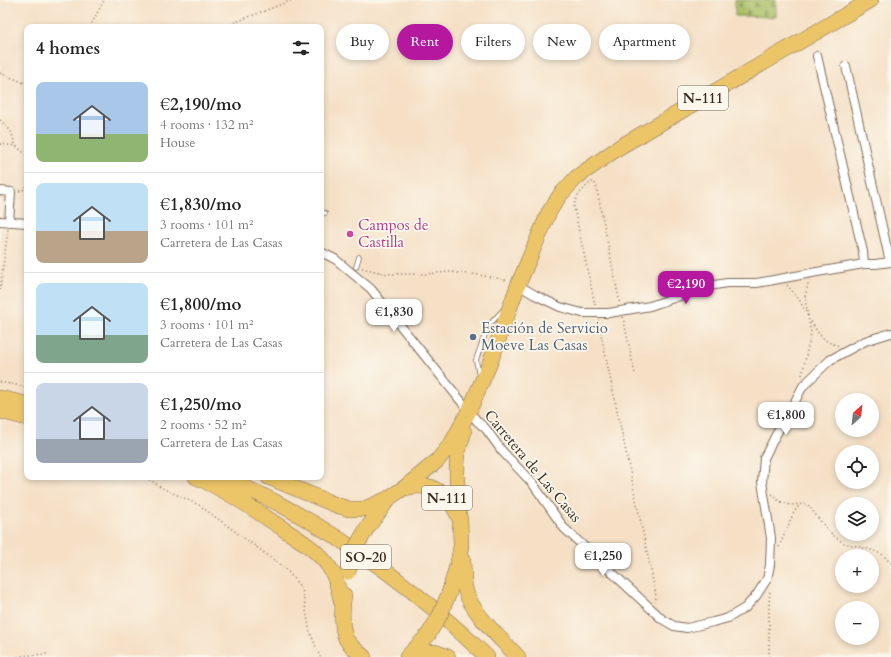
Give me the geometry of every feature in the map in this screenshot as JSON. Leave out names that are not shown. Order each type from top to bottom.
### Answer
[{"type":"highway","name":"N-111","points":[[353,657],[344,628],[342,604],[348,572],[355,549],[367,528],[390,497],[404,488],[437,461],[451,444],[469,411],[481,384],[481,364],[503,327],[549,212],[560,195],[577,177],[618,148],[871,0]]},
{"type":"highway","points":[[0,398],[24,403]]},
{"type":"highway","points":[[0,411],[24,417]]},
{"type":"highway","name":"N-111","points":[[407,657],[428,634],[440,615],[449,593],[458,562],[461,546],[457,496],[458,452],[469,411]]},
{"type":"highway","name":"SO-20","points":[[203,480],[261,514],[313,549],[329,566],[334,576],[342,604]]},
{"type":"highway","name":"SO-20","points":[[229,480],[282,505],[366,557],[418,596],[473,643],[487,657]]},
{"type":"highway","points":[[275,480],[349,509],[364,509],[390,497]]},
{"type":"highway","name":"N-111","points":[[404,488],[416,486],[431,487],[442,493],[451,502],[460,520]]},
{"type":"highway","points":[[461,546],[464,583],[470,604],[518,657]]},
{"type":"highway","points":[[347,640],[364,657]]},
{"type":"highway","points":[[413,657],[435,652],[448,657]]},
{"type":"street","points":[[817,56],[863,252],[864,264]]},
{"type":"street","points":[[516,292],[535,295],[560,307],[582,313],[609,313],[650,306],[709,286],[727,283],[757,283],[864,264],[891,262],[846,66]]},
{"type":"street","points":[[0,191],[11,192],[9,222]]},
{"type":"street","points":[[0,221],[23,223]]},
{"type":"street","name":"Carretera de Las Casas","points":[[324,254],[335,259],[371,288],[476,421],[486,429],[502,451],[533,484],[564,528],[662,619],[674,626],[687,628],[728,618],[734,615],[749,604],[767,579],[770,565],[771,538],[762,482],[764,458],[803,386],[830,360],[865,341],[891,333]]},
{"type":"lane","points":[[356,267],[359,257]]},
{"type":"lane","points":[[481,364],[488,326],[516,292]]},
{"type":"lane","points":[[488,326],[503,327]]},
{"type":"path","points":[[92,24],[104,0]]},
{"type":"path","points":[[231,24],[292,0]]},
{"type":"path","points":[[0,73],[24,83]]},
{"type":"path","points":[[0,120],[11,131],[16,146]]},
{"type":"path","points":[[0,144],[16,146],[24,153]]},
{"type":"path","points":[[635,374],[596,185],[594,182],[591,182],[577,197],[574,203],[574,208],[639,509],[656,596],[656,601],[653,605],[648,606]]},
{"type":"path","points":[[11,192],[24,189]]},
{"type":"path","points":[[0,290],[9,222]]},
{"type":"path","points":[[356,267],[387,274],[449,272],[472,274],[503,279],[516,292]]},
{"type":"path","points":[[800,391],[800,382],[811,333],[805,297],[808,284],[817,272]]},
{"type":"path","points":[[776,280],[786,284],[800,301],[820,336],[830,343],[842,346],[856,346]]},
{"type":"path","points":[[0,382],[24,386]]},
{"type":"path","points":[[150,480],[160,487],[199,505],[285,568],[302,589],[310,632],[320,657]]},
{"type":"path","points":[[762,482],[771,494],[779,501],[790,505],[808,505],[830,532],[844,543],[882,554],[891,563]]},
{"type":"path","points":[[779,547],[794,512],[803,504]]},
{"type":"path","points":[[767,579],[770,583],[769,657]]},
{"type":"path","points":[[18,657],[47,654]]},
{"type":"green space","points":[[735,0],[776,0],[776,17],[735,16]]},
{"type":"place","name":"Campos de Castilla","points":[[350,234]]},
{"type":"place","name":"Estación de Servicio Moeve Las Casas","points":[[473,337]]}]
